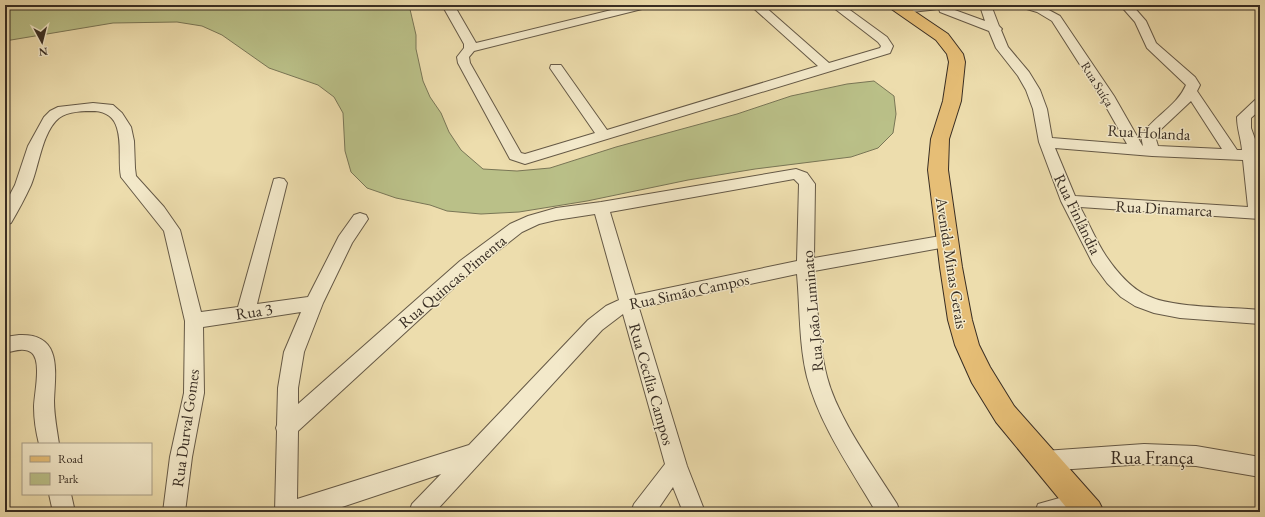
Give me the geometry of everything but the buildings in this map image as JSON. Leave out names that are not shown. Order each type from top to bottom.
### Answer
[{"type":"main road","name":"Avenida Minas Gerais","points":[[898,8],[942,37],[955,54],[957,62],[952,101],[940,138],[938,170],[946,240],[960,320],[967,345],[981,375],[1005,414],[1085,507]]},
{"type":"street","points":[[448,5],[468,40],[470,48]]},
{"type":"street","points":[[646,5],[470,48],[463,57],[464,63],[515,156],[520,158],[532,158],[883,51],[887,46],[883,40],[836,5]]},
{"type":"street","points":[[756,5],[827,68]]},
{"type":"street","points":[[898,8],[985,5]]},
{"type":"street","name":"Rua Finlândia","points":[[985,5],[996,29],[1002,48],[1010,60],[1024,75],[1033,90],[1040,109],[1046,142],[1069,201],[1099,259],[1113,278],[1127,292],[1154,306],[1180,311],[1260,317]]},
{"type":"street","name":"Rua Suíça","points":[[1024,5],[1041,10],[1056,19],[1108,96],[1137,150]]},
{"type":"street","points":[[1126,5],[1140,21],[1151,45],[1190,80],[1193,85],[1191,91],[1179,105],[1152,129],[1148,136],[1152,151]]},
{"type":"street","points":[[934,6],[996,29]]},
{"type":"street","points":[[556,68],[604,136]]},
{"type":"street","points":[[1191,91],[1232,155]]},
{"type":"street","points":[[1258,212],[1248,139],[1244,128],[1244,118],[1260,103]]},
{"type":"street","name":"Rua Durval Gomes","points":[[5,219],[23,185],[36,146],[49,120],[55,114],[63,110],[94,107],[108,108],[117,116],[124,126],[127,168],[130,177],[158,210],[172,230],[194,321],[194,393],[181,457],[174,512]]},
{"type":"street","name":"Rua Holanda","points":[[1046,142],[1152,151],[1250,155]]},
{"type":"street","name":"Rua Quincas Pimenta","points":[[286,428],[466,266],[516,228],[534,220],[556,214],[601,208],[792,174]]},
{"type":"street","name":"Rua João Luminato","points":[[792,174],[802,177],[807,184],[806,266],[813,354],[817,377],[836,424],[889,512]]},
{"type":"street","points":[[246,312],[279,183]]},
{"type":"street","name":"Rua Dinamarca","points":[[1069,201],[1258,212]]},
{"type":"street","name":"Rua Cecília Campos","points":[[601,208],[676,466],[694,512]]},
{"type":"street","points":[[286,512],[286,428],[288,388],[294,352],[314,302],[344,240],[360,219]]},
{"type":"street","name":"Rua Simão Campos","points":[[420,512],[595,325],[612,311],[629,303],[806,266],[946,240]]},
{"type":"street","name":"Rua 3","points":[[194,321],[314,302]]},
{"type":"street","points":[[5,344],[23,342],[34,344],[42,350],[47,367],[44,402],[45,425],[49,443]]},
{"type":"street","points":[[293,512],[475,453]]},
{"type":"street","name":"Rua França","points":[[1044,461],[1144,454],[1196,456],[1260,467]]},
{"type":"street","points":[[642,512],[676,466]]},
{"type":"street","points":[[60,495],[64,512]]},
{"type":"street","points":[[1046,512],[1085,507]]},
{"type":"green space","points":[[5,5],[409,5],[416,35],[416,49],[423,81],[430,97],[441,113],[449,132],[461,150],[483,169],[517,171],[550,168],[616,147],[737,114],[791,96],[847,84],[874,81],[894,96],[896,114],[893,133],[878,148],[851,157],[755,169],[688,180],[587,201],[519,212],[481,214],[447,211],[430,205],[396,198],[367,188],[351,172],[345,151],[343,113],[334,97],[318,85],[269,68],[222,35],[202,26],[177,22],[113,23],[5,41]]}]
